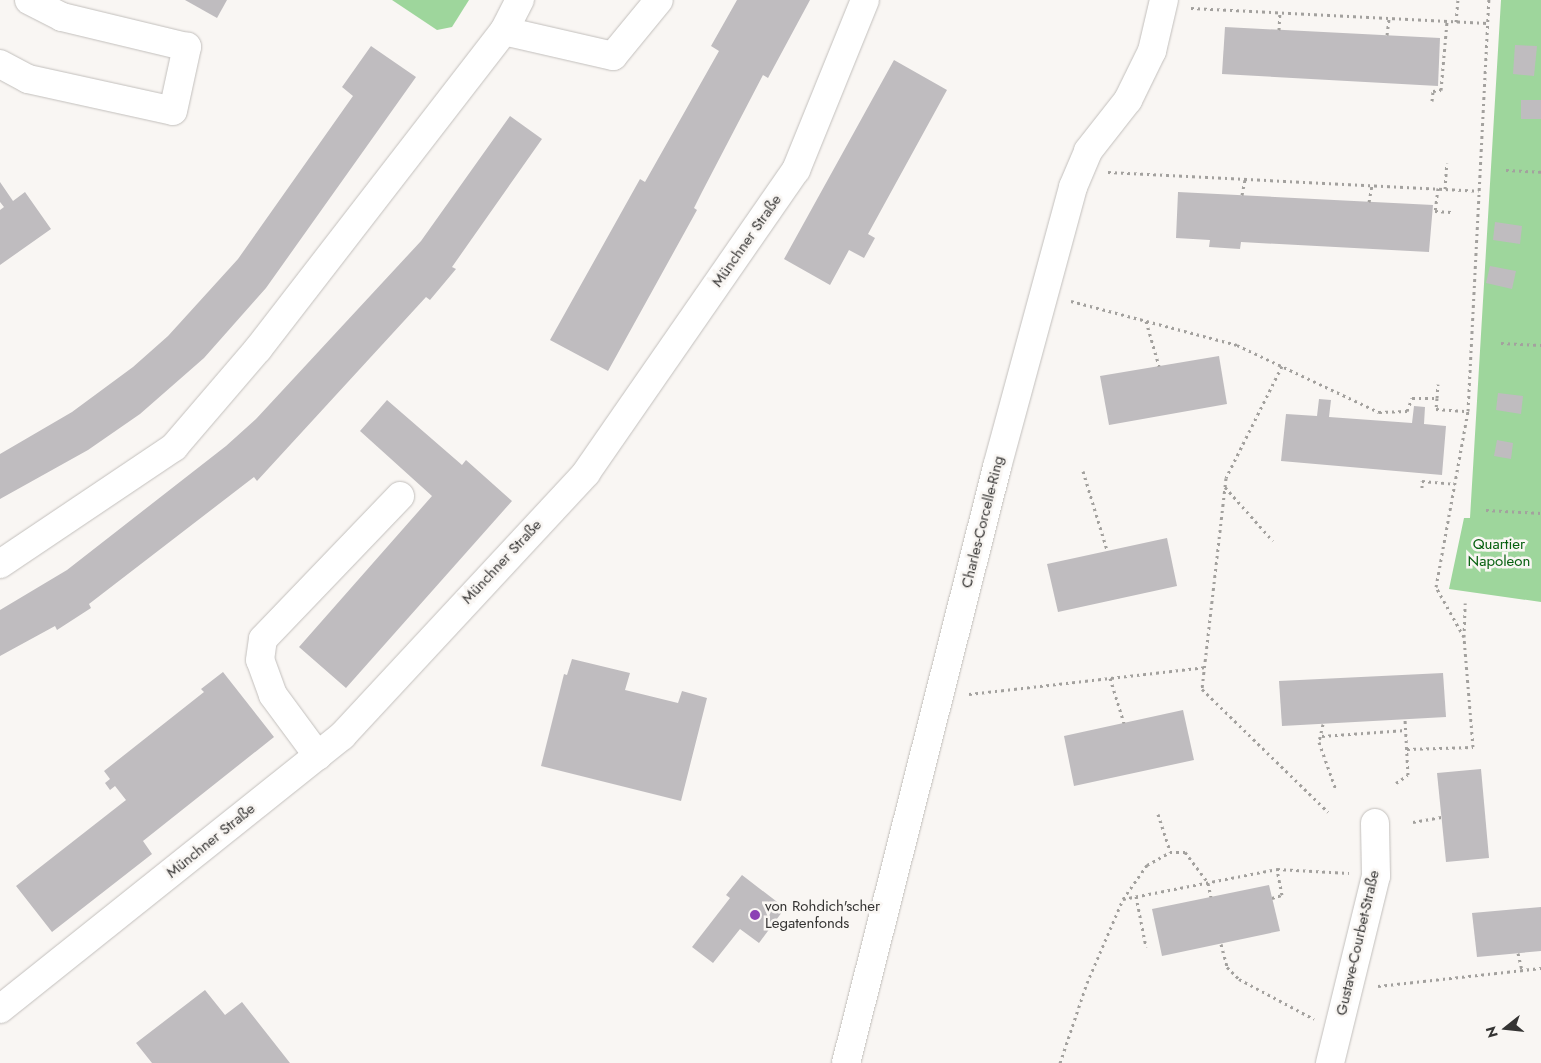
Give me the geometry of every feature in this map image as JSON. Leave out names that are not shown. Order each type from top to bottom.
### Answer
[{"type":"street","points":[[0,64],[28,79],[173,111],[187,47],[62,17],[29,0]]},
{"type":"street","points":[[0,564],[174,447],[258,348],[504,31],[520,0]]},
{"type":"street","points":[[504,31],[613,56],[660,0]]},
{"type":"street","name":"Münchner Straße","points":[[0,1009],[342,736],[586,473],[796,170],[865,0]]},
{"type":"street","name":"Charles-Corcelle-Ring","points":[[846,1063],[1042,293],[1080,170],[1088,152],[1132,91],[1152,51],[1163,4]]},
{"type":"street","points":[[318,756],[273,694],[260,660],[263,639],[400,496]]},
{"type":"street","name":"Gustave-Courbet-Straße","points":[[1330,1063],[1376,876],[1375,823]]},
{"type":"path","points":[[1456,22],[1458,0]]},
{"type":"path","points":[[1464,637],[1436,587],[1468,411],[1490,0]]},
{"type":"path","points":[[1163,4],[1280,13],[1488,23]]},
{"type":"path","points":[[1278,30],[1280,13]]},
{"type":"path","points":[[1387,35],[1389,18]]},
{"type":"path","points":[[1432,101],[1433,91],[1441,90],[1446,21]]},
{"type":"path","points":[[1445,189],[1447,163]]},
{"type":"path","points":[[1080,170],[1480,191]]},
{"type":"path","points":[[1506,170],[1541,172]]},
{"type":"path","points":[[1242,195],[1245,179]]},
{"type":"path","points":[[1369,202],[1372,185]]},
{"type":"path","points":[[1438,188],[1435,211],[1451,212]]},
{"type":"path","points":[[1042,293],[1237,344],[1347,394],[1380,412],[1407,411],[1412,398],[1437,398]]},
{"type":"path","points":[[1146,320],[1159,366]]},
{"type":"path","points":[[1501,343],[1541,345]]},
{"type":"path","points":[[1282,366],[1226,478],[1202,690],[1328,812]]},
{"type":"path","points":[[1438,384],[1436,409],[1468,411]]},
{"type":"path","points":[[1084,471],[1107,550]]},
{"type":"path","points":[[1422,488],[1422,481],[1455,484]]},
{"type":"path","points":[[1225,487],[1273,541]]},
{"type":"path","points":[[1486,510],[1541,513]]},
{"type":"path","points":[[1407,749],[1473,747],[1464,637],[1465,603]]},
{"type":"path","points":[[938,698],[1206,667]]},
{"type":"path","points":[[1110,678],[1124,723]]},
{"type":"path","points":[[1396,783],[1408,775],[1405,720]]},
{"type":"path","points":[[1323,724],[1322,736],[1319,742],[1336,790]]},
{"type":"path","points":[[1322,736],[1406,730]]},
{"type":"path","points":[[1158,814],[1170,852]]},
{"type":"path","points":[[1414,822],[1442,818]]},
{"type":"path","points":[[1060,1063],[1087,983],[1122,899],[1147,865],[1170,852],[1185,852],[1208,882],[1211,897]]},
{"type":"path","points":[[1122,899],[1277,869],[1352,873]]},
{"type":"path","points":[[1272,898],[1282,895],[1277,869]]},
{"type":"path","points":[[1136,896],[1146,947]]},
{"type":"path","points":[[1221,944],[1227,967],[1239,979],[1317,1021]]},
{"type":"path","points":[[1518,953],[1522,970]]},
{"type":"path","points":[[1375,986],[1541,968]]},
{"type":"green space","points":[[392,0],[469,0],[452,27],[437,30]]},
{"type":"green space","name":"Quartier Napoleon","points":[[1501,0],[1541,0],[1541,602],[1449,589],[1464,518],[1470,518]]},
{"type":"building","points":[[185,0],[227,0],[217,18]]},
{"type":"building","points":[[737,0],[810,0],[768,78],[763,75],[694,208],[697,210],[608,371],[550,340],[640,179],[645,182],[719,51],[711,46]]},
{"type":"building","points":[[1225,27],[1440,38],[1438,86],[1222,74]]},
{"type":"building","points":[[1515,45],[1537,46],[1534,76],[1513,74]]},
{"type":"building","points":[[371,46],[416,77],[266,288],[204,358],[140,414],[88,450],[0,499],[0,454],[72,412],[133,367],[168,336],[238,259],[353,96],[342,87]]},
{"type":"building","points":[[894,60],[947,90],[868,234],[875,238],[864,258],[849,250],[830,285],[784,259]]},
{"type":"building","points":[[1521,100],[1541,100],[1541,119],[1521,119]]},
{"type":"building","points":[[510,116],[542,139],[452,267],[456,269],[430,300],[426,297],[257,481],[254,477],[89,604],[91,608],[57,630],[55,626],[0,656],[0,610],[67,570],[226,446],[256,419],[421,241]]},
{"type":"building","points":[[0,182],[13,201],[25,192],[51,229],[0,265],[0,210],[4,207],[0,202]]},
{"type":"building","points":[[1178,192],[1433,205],[1429,252],[1241,242],[1240,249],[1209,247],[1210,240],[1176,238]]},
{"type":"building","points":[[1495,222],[1522,226],[1520,244],[1493,240]]},
{"type":"building","points":[[1490,266],[1516,271],[1512,289],[1486,283]]},
{"type":"building","points":[[1219,356],[1227,404],[1109,425],[1100,376]]},
{"type":"building","points":[[1498,393],[1523,396],[1521,414],[1496,410]]},
{"type":"building","points":[[1319,399],[1331,400],[1329,417],[1412,423],[1414,406],[1425,407],[1424,424],[1446,426],[1442,475],[1281,461],[1286,414],[1317,416]]},
{"type":"building","points":[[387,400],[462,465],[466,460],[512,501],[346,688],[299,647],[432,496],[360,431]]},
{"type":"building","points":[[1497,440],[1513,443],[1511,459],[1494,456]]},
{"type":"building","points":[[1167,538],[1177,586],[1058,612],[1047,564]]},
{"type":"building","points":[[572,659],[630,673],[625,690],[678,703],[682,691],[707,698],[681,801],[541,766],[564,674],[567,675]]},
{"type":"building","points":[[223,672],[274,737],[143,841],[152,854],[52,932],[16,886],[126,800],[115,786],[110,790],[105,783],[110,779],[104,771],[204,692],[201,689]]},
{"type":"building","points":[[1443,673],[1446,717],[1282,726],[1279,681]]},
{"type":"building","points":[[1183,710],[1194,760],[1074,786],[1064,736]]},
{"type":"building","points":[[1481,769],[1489,858],[1446,862],[1437,773]]},
{"type":"building","points":[[742,875],[785,908],[759,943],[740,929],[713,963],[692,947],[730,898],[726,895]]},
{"type":"building","points":[[1269,885],[1280,931],[1162,956],[1152,909]]},
{"type":"building","points":[[1541,907],[1541,951],[1477,957],[1472,913]]},
{"type":"building","points":[[205,990],[225,1015],[242,1002],[290,1063],[152,1063],[136,1043]]},
{"type":"place","name":"von Rohdich'scher Legatenfonds","points":[[755,915]]}]
